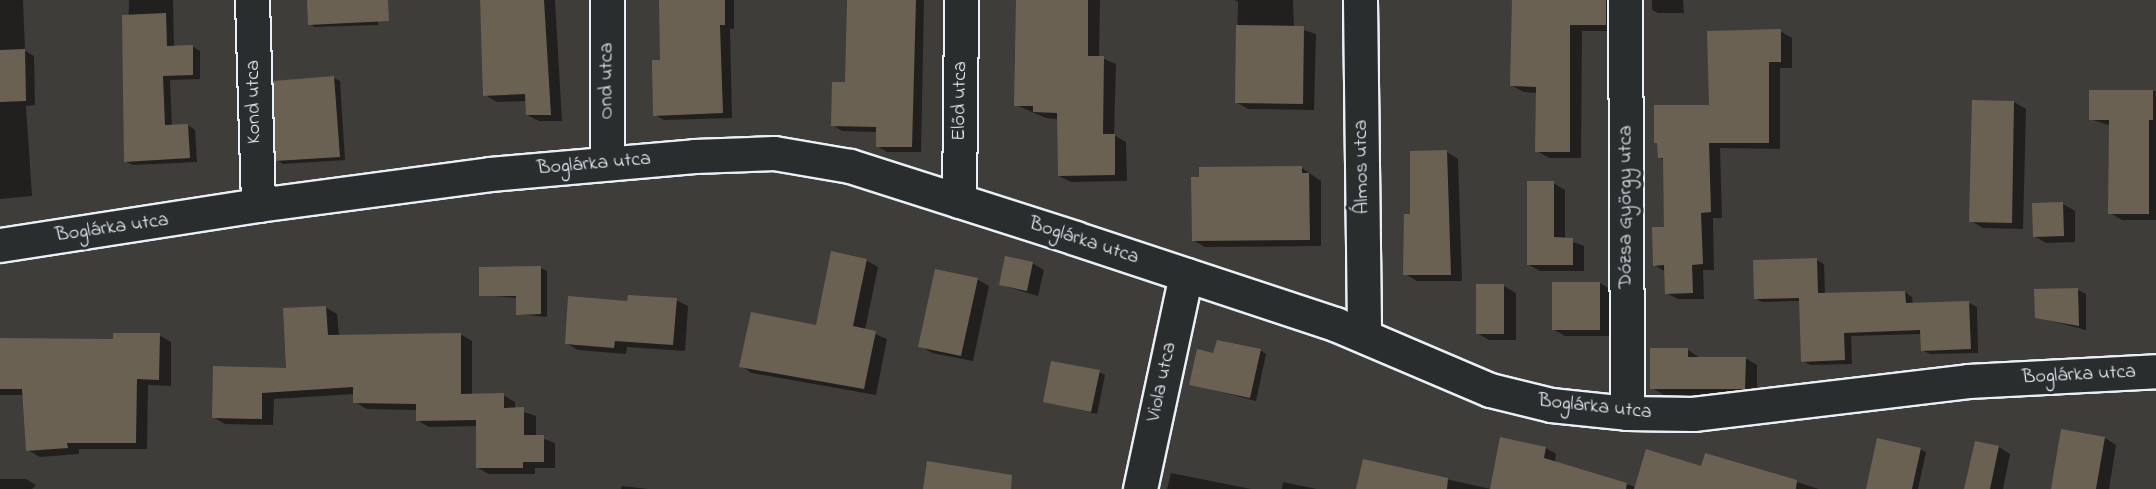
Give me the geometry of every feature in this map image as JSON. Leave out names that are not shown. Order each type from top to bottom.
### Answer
[{"type":"street","name":"Kond utca","points":[[252,0],[258,205]]},
{"type":"street","name":"Ond utca","points":[[607,0],[607,162]]},
{"type":"street","name":"Előd utca","points":[[959,201],[961,0]]},
{"type":"street","name":"Álmos utca","points":[[1360,0],[1364,335]]},
{"type":"street","name":"Dózsa György utca","points":[[1625,0],[1627,413]]},
{"type":"street","name":"Boglárka utca","points":[[0,245],[258,205],[607,162],[735,153],[803,155],[959,201],[1186,275],[1364,335],[1490,390],[1551,405],[1627,413],[1693,414],[1968,381],[2156,371]]},
{"type":"street","name":"Viola utca","points":[[1140,489],[1186,275]]},
{"type":"building","points":[[307,0],[388,0],[389,21],[308,25]]},
{"type":"building","points":[[480,0],[544,0],[551,115],[526,115],[525,94],[483,96]]},
{"type":"building","points":[[659,0],[725,0],[725,25],[720,25],[723,113],[653,116],[652,60],[660,60]]},
{"type":"building","points":[[847,0],[916,0],[912,147],[876,147],[876,127],[831,126],[832,82],[845,82]]},
{"type":"building","points":[[1016,0],[1088,0],[1088,56],[1104,56],[1103,134],[1115,134],[1115,175],[1058,176],[1057,113],[1033,112],[1033,106],[1014,106]]},
{"type":"building","points":[[1512,0],[1606,0],[1606,25],[1570,25],[1570,152],[1535,152],[1536,87],[1510,86]]},
{"type":"building","points":[[166,13],[167,46],[193,45],[193,75],[163,76],[165,125],[188,124],[190,158],[124,162],[122,15]]},
{"type":"building","points":[[1236,25],[1304,26],[1303,104],[1235,103]]},
{"type":"building","points":[[1781,29],[1781,62],[1769,62],[1769,143],[1709,143],[1711,212],[1701,213],[1703,264],[1692,265],[1693,293],[1665,294],[1664,265],[1653,266],[1652,227],[1664,227],[1663,158],[1658,158],[1657,143],[1654,143],[1654,105],[1709,105],[1707,31]]},
{"type":"building","points":[[25,49],[26,101],[0,102],[0,50]]},
{"type":"building","points":[[334,76],[340,157],[275,161],[273,81]]},
{"type":"building","points":[[2089,90],[2153,90],[2153,120],[2149,120],[2149,214],[2108,214],[2109,120],[2089,120]]},
{"type":"building","points":[[1972,100],[2014,101],[2012,223],[1969,222]]},
{"type":"building","points":[[1447,150],[1451,275],[1403,275],[1404,214],[1410,214],[1410,151]]},
{"type":"building","points":[[1302,166],[1302,173],[1309,173],[1310,240],[1192,241],[1191,177],[1199,177],[1199,167]]},
{"type":"building","points":[[1527,181],[1554,181],[1554,237],[1573,238],[1573,265],[1527,265]]},
{"type":"building","points":[[2063,202],[2064,236],[2033,237],[2032,203]]},
{"type":"building","points":[[831,251],[867,259],[853,326],[876,331],[864,389],[739,367],[751,312],[816,325]]},
{"type":"building","points":[[1005,256],[1033,262],[1027,291],[999,285]]},
{"type":"building","points":[[1817,258],[1818,293],[1905,291],[1906,303],[1969,301],[1971,349],[1921,351],[1920,330],[1844,333],[1845,360],[1801,362],[1799,298],[1754,299],[1753,260]]},
{"type":"building","points":[[541,266],[541,314],[516,315],[516,296],[479,296],[479,267]]},
{"type":"building","points":[[935,269],[978,278],[961,356],[918,347]]},
{"type":"building","points":[[1552,282],[1600,282],[1600,330],[1552,330]]},
{"type":"building","points":[[1476,284],[1504,284],[1504,334],[1476,334]]},
{"type":"building","points":[[2078,288],[2079,326],[2035,318],[2034,289]]},
{"type":"building","points":[[628,295],[677,298],[673,345],[615,341],[614,348],[565,344],[568,296],[627,301]]},
{"type":"building","points":[[326,306],[328,335],[461,333],[461,394],[504,393],[504,408],[524,407],[524,435],[544,435],[544,462],[523,462],[523,468],[476,468],[476,420],[416,421],[416,404],[353,403],[353,387],[262,393],[262,419],[212,418],[213,366],[286,368],[283,308]]},
{"type":"building","points":[[113,333],[160,333],[159,380],[137,379],[136,443],[67,443],[68,448],[26,451],[22,389],[0,389],[0,338],[113,339]]},
{"type":"building","points":[[1217,340],[1261,349],[1250,398],[1189,385],[1197,349],[1213,353]]},
{"type":"building","points":[[1650,348],[1688,348],[1688,357],[1746,357],[1745,389],[1650,389]]},
{"type":"building","points":[[1051,361],[1100,370],[1091,412],[1043,402]]},
{"type":"building","points":[[2061,429],[2105,437],[2096,489],[2051,489]]},
{"type":"building","points":[[1500,437],[1546,447],[1544,458],[1627,483],[1626,489],[1490,489]]},
{"type":"building","points":[[1877,438],[1921,448],[1912,489],[1866,489]]},
{"type":"building","points":[[1975,441],[1999,446],[1990,489],[1964,489]]},
{"type":"building","points":[[1646,449],[1701,466],[1705,453],[1797,480],[1796,489],[1634,489]]},
{"type":"building","points":[[1363,459],[1448,478],[1447,489],[1356,489]]},
{"type":"building","points":[[927,461],[1012,475],[1011,489],[923,489]]}]
